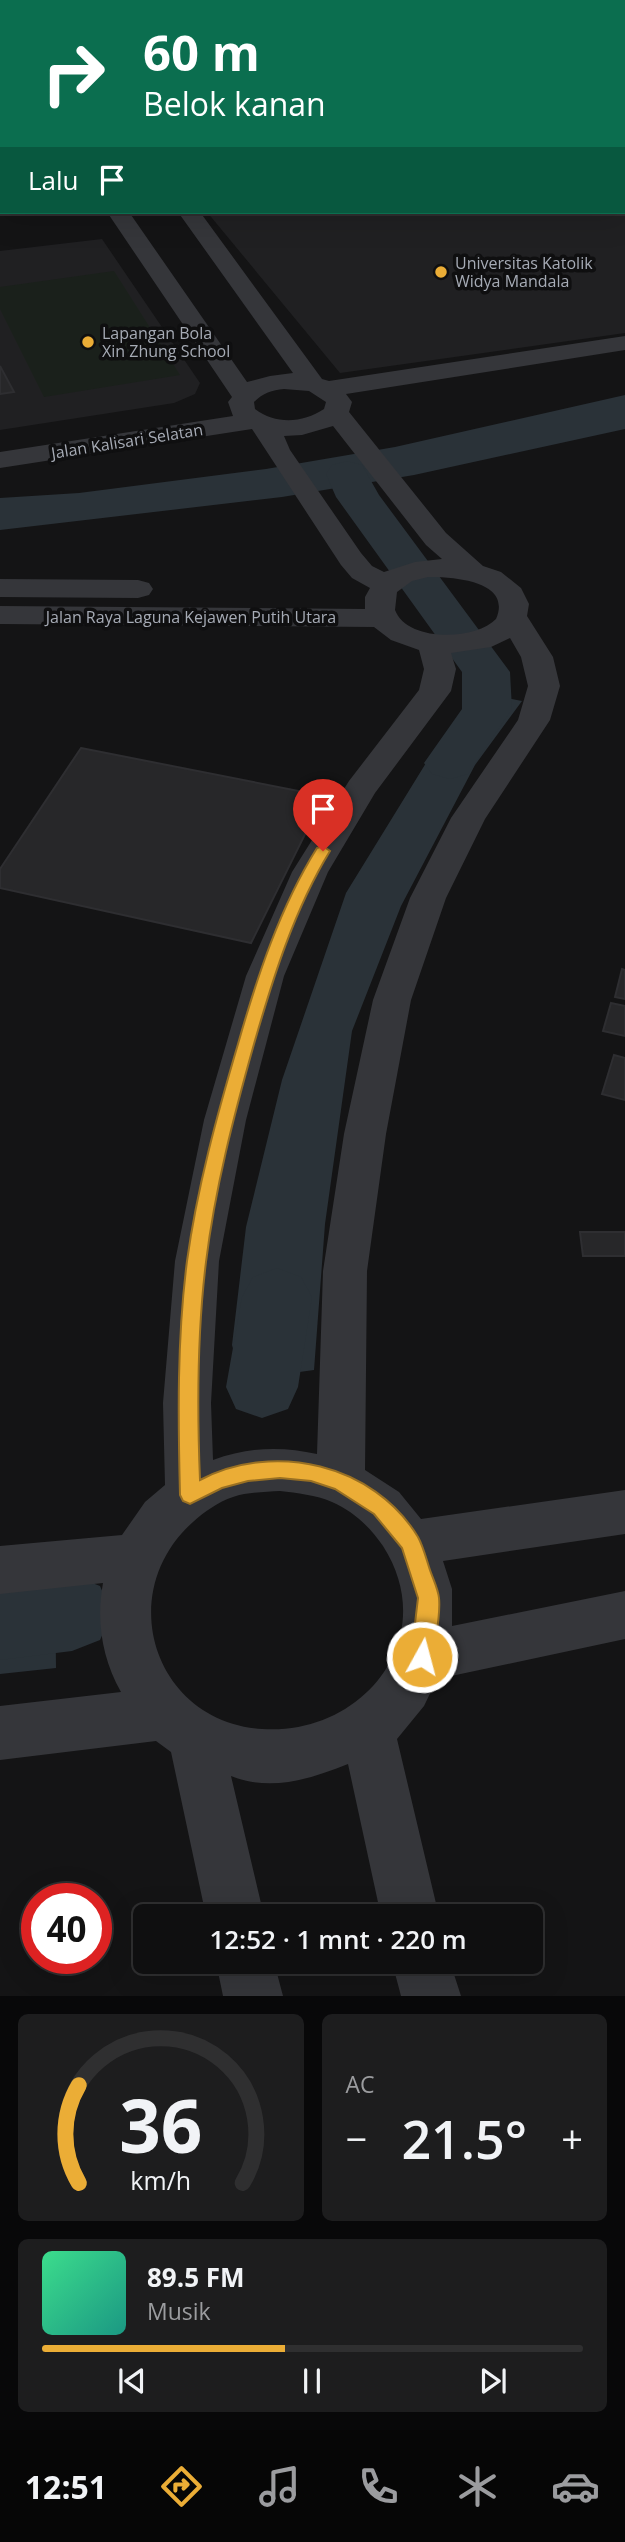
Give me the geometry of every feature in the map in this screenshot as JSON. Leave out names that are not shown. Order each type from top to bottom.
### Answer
[{"type":"street","points":[[119,214],[319,516],[383,599],[393,629],[411,638],[433,643],[459,644],[484,639],[502,630],[513,617],[515,604],[508,590],[493,579],[472,571],[429,568],[408,572],[392,580],[383,599]]},
{"type":"street","points":[[191,214],[407,503],[436,539],[472,571]]},
{"type":"street","points":[[257,419],[306,427],[319,424],[333,405],[625,343]]},
{"type":"street","points":[[257,419],[258,387],[279,382],[333,405],[625,361]]},
{"type":"street","name":"Jalan Kalisari Selatan","points":[[0,440],[96,427],[257,419]]},
{"type":"street","name":"Jalan Kalisari Selatan","points":[[0,460],[257,419]]},
{"type":"street","name":"Jalan Raya Laguna Kejawen Putih Utara","points":[[0,588],[383,599]]},
{"type":"street","name":"Jalan Raya Laguna Kejawen Putih Utara","points":[[0,615],[383,599]]},
{"type":"street","points":[[341,1482],[345,1271],[365,1134],[392,1000],[428,898],[468,818],[534,720],[544,686],[537,657],[513,617]]},
{"type":"street","points":[[190,1495],[187,1404],[197,1261],[225,1120],[265,976],[310,872],[361,789],[435,691],[440,669],[433,643]]},
{"type":"street","points":[[0,1733],[180,1725],[251,1755],[312,1753],[367,1728],[400,1696],[422,1657],[429,1598],[411,1544],[381,1507],[341,1482],[311,1472],[248,1472],[218,1480],[190,1495],[158,1522],[136,1557],[124,1596],[125,1637],[139,1678],[180,1725],[232,1904]]},
{"type":"street","points":[[411,1544],[625,1512]]},
{"type":"street","points":[[0,1570],[136,1557]]},
{"type":"street","points":[[422,1657],[625,1615]]},
{"type":"street","points":[[367,1728],[407,1904]]},
{"type":"street","points":[[248,1974],[253,1996]]},
{"type":"street","points":[[425,1974],[431,1996]]},
{"type":"shaded area","name":"Universitas Katolik Widya Mandala","points":[[209,214],[625,214],[625,333],[340,373]]},
{"type":"shaded area","points":[[102,239],[200,383],[195,394],[174,403],[0,430],[0,251]]},
{"type":"shaded area","name":"Lapangan Bola Xin Zhung School","points":[[114,271],[180,375],[44,397],[0,309],[0,287]]},
{"type":"shaded area","points":[[625,395],[625,429],[414,475],[282,497],[0,530],[0,498],[79,493],[266,469],[395,447]]},
{"type":"shaded area","points":[[476,692],[522,701],[475,765],[401,906],[352,1031],[325,1224],[314,1370],[241,1380],[232,1345],[246,1227],[282,1080],[346,893],[434,750]]},
{"type":"shaded area","points":[[55,1584],[56,1668],[0,1674],[0,1591]]},
{"type":"building","points":[[0,366],[14,392],[0,394]]},
{"type":"building","points":[[81,748],[324,796],[251,943],[0,888],[0,869]]},
{"type":"building","points":[[622,969],[625,970],[625,999],[615,997]]},
{"type":"building","points":[[611,1003],[625,1006],[625,1036],[603,1031]]},
{"type":"building","points":[[614,1055],[625,1058],[625,1100],[602,1094]]},
{"type":"building","points":[[580,1232],[625,1232],[625,1256],[583,1256]]},
{"type":"waterway","points":[[347,474],[358,497],[486,672],[487,709],[450,763]]},
{"type":"waterway","points":[[262,1387],[277,1297]]},
{"type":"waterway","points":[[0,1622],[72,1613]]},
{"type":"place","name":"Universitas Katolik Widya Mandala","points":[[441,272]]},
{"type":"place","name":"Lapangan Bola Xin Zhung School","points":[[88,342]]},
{"type":"route","points":[[323,851],[310,872],[265,976],[225,1120],[197,1261],[187,1404],[190,1495],[218,1480],[248,1472],[280,1469],[311,1472],[341,1482],[381,1507],[411,1544],[429,1598],[422,1657]]}]
